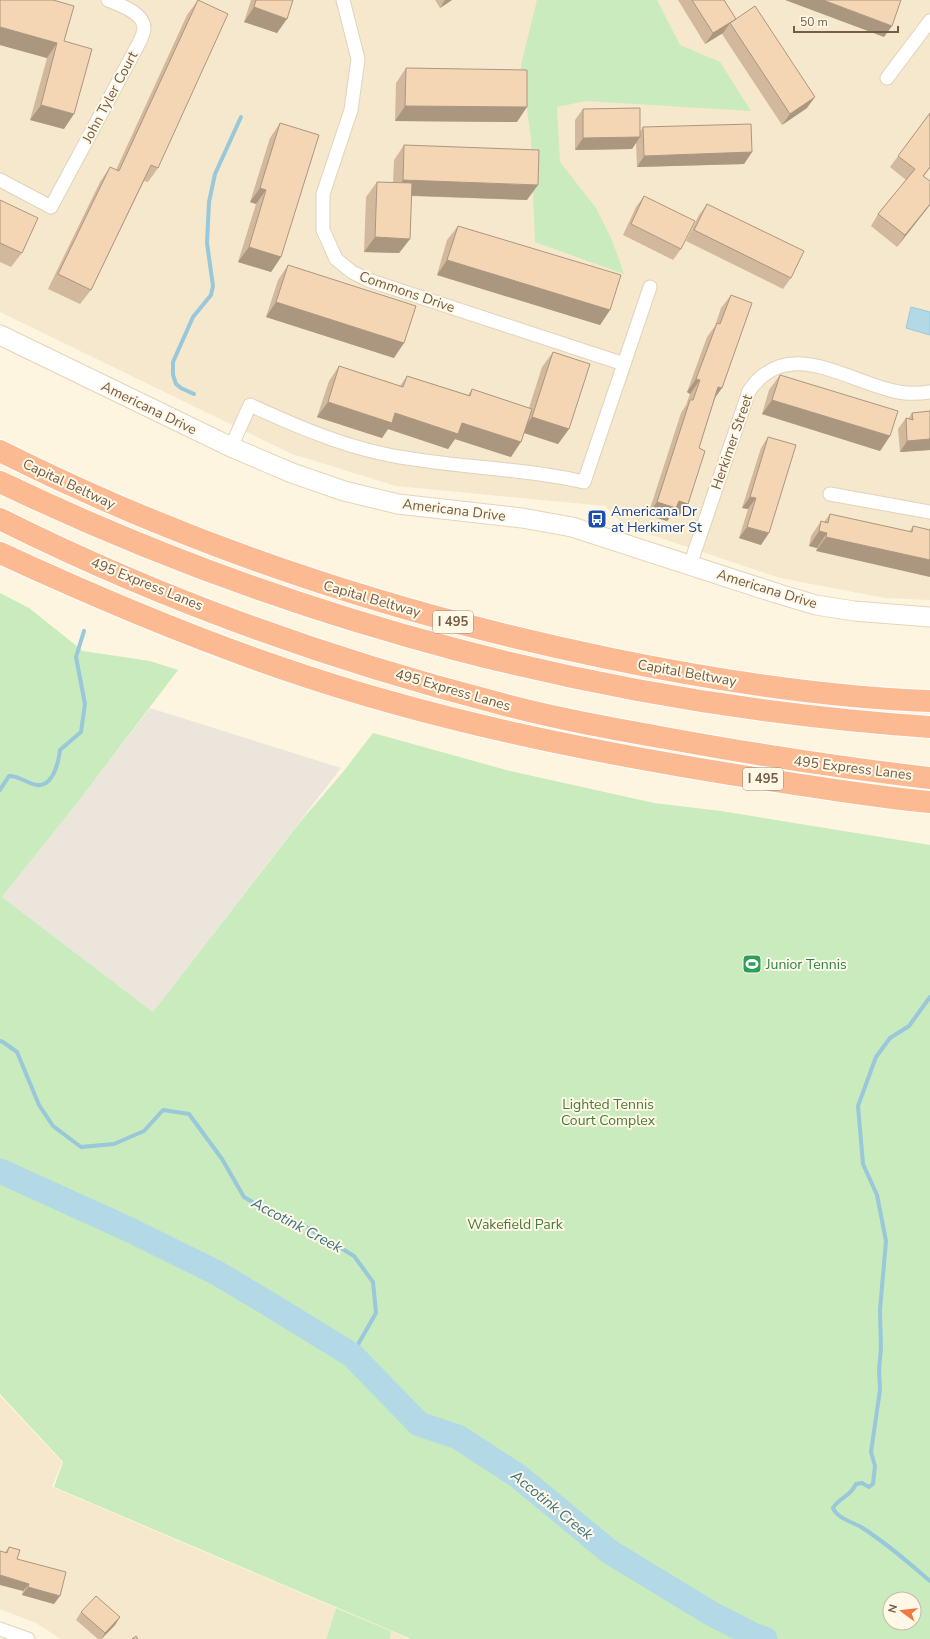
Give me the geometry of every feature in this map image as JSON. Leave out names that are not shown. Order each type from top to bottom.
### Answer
[{"type":"highway","name":"Capital Beltway","points":[[0,451],[106,502],[166,527],[310,581],[453,622],[553,647],[714,678],[806,691],[930,701]]},
{"type":"highway","name":"I 495","points":[[0,482],[112,533],[212,574],[283,599],[410,637],[566,675],[682,699],[753,710],[930,728]]},
{"type":"highway","name":"495 Express Lanes","points":[[0,519],[48,542],[187,601],[338,657],[498,704],[602,726],[730,750],[870,771],[930,778]]},
{"type":"highway","name":"I 495","points":[[0,554],[132,612],[285,670],[416,708],[526,735],[648,760],[895,799],[930,803]]},
{"type":"highway","points":[[870,771],[930,773]]},
{"type":"street","name":"John Tyler Court","points":[[0,180],[51,207],[144,32],[143,22],[139,16],[108,0]]},
{"type":"street","name":"Commons Drive","points":[[343,0],[358,59],[351,110],[323,194],[322,230],[336,259],[352,272],[368,280],[624,364]]},
{"type":"street","points":[[887,78],[930,21]]},
{"type":"street","points":[[231,446],[250,405],[308,431],[384,454],[414,459],[529,472],[584,482],[650,287]]},
{"type":"street","name":"Americana Drive","points":[[0,335],[231,446],[292,473],[344,491],[398,504],[522,518],[572,527],[816,605],[854,611],[930,617]]},
{"type":"street","name":"Herkimer Street","points":[[690,565],[749,391],[765,372],[785,364],[809,364],[891,391],[914,394],[930,392]]},
{"type":"street","points":[[830,494],[930,512]]},
{"type":"street","points":[[0,1628],[28,1639]]},
{"type":"shaded area","points":[[0,0],[930,0],[930,600],[885,598],[780,578],[625,526],[605,506],[396,486],[292,454],[0,312]]},
{"type":"shaded area","points":[[150,708],[341,768],[153,1012],[2,897]]},
{"type":"shaded area","points":[[0,1396],[62,1462],[52,1487],[336,1608],[326,1639],[61,1639],[36,1623],[0,1609]]},
{"type":"shaded area","points":[[391,1631],[409,1639],[390,1639]]},
{"type":"green space","points":[[537,0],[657,0],[680,45],[720,62],[751,111],[586,101],[557,107],[560,162],[596,208],[612,240],[624,274],[535,242],[531,139],[521,65]]},
{"type":"green space","name":"Wakefield Park","points":[[0,593],[29,608],[83,651],[150,661],[178,670],[81,798],[2,897],[153,1012],[300,822],[343,772],[373,733],[510,771],[654,803],[721,811],[930,845],[930,1639],[411,1639],[54,1487],[63,1462],[0,1394]]},
{"type":"green space","points":[[336,1608],[391,1631],[390,1639],[326,1639]]},
{"type":"water","points":[[911,307],[930,312],[930,335],[906,328]]},
{"type":"building","points":[[0,0],[53,0],[74,6],[64,41],[92,49],[74,114],[41,105],[57,43],[0,27]]},
{"type":"building","points":[[198,0],[228,14],[158,168],[151,165],[91,290],[58,274],[110,167],[119,171]]},
{"type":"building","points":[[256,0],[293,0],[287,19],[254,7]]},
{"type":"building","points":[[692,0],[724,0],[736,19],[713,33]]},
{"type":"building","points":[[823,0],[901,0],[892,26]]},
{"type":"building","points":[[755,6],[815,97],[790,114],[730,23]]},
{"type":"building","points":[[406,68],[527,70],[527,107],[405,106]]},
{"type":"building","points":[[640,108],[640,137],[583,138],[583,109]]},
{"type":"building","points":[[930,113],[930,167],[923,176],[930,181],[930,204],[905,235],[878,214],[915,169],[898,156]]},
{"type":"building","points":[[280,123],[319,135],[281,257],[249,247],[266,190],[260,188]]},
{"type":"building","points":[[751,124],[752,152],[644,156],[643,127]]},
{"type":"building","points":[[404,145],[539,150],[538,185],[403,180]]},
{"type":"building","points":[[377,182],[412,183],[410,239],[375,237]]},
{"type":"building","points":[[644,196],[695,221],[681,249],[631,224]]},
{"type":"building","points":[[0,200],[38,218],[22,253],[0,243]]},
{"type":"building","points":[[707,204],[804,251],[791,278],[694,230]]},
{"type":"building","points":[[458,226],[621,275],[610,310],[447,260]]},
{"type":"building","points":[[288,265],[416,306],[404,343],[276,302]]},
{"type":"building","points":[[731,295],[752,303],[722,388],[718,387],[699,448],[705,451],[688,504],[679,501],[676,508],[657,502],[690,400],[693,400],[700,380],[696,379],[717,323],[720,324]]},
{"type":"building","points":[[553,352],[590,364],[569,429],[532,417]]},
{"type":"building","points":[[339,366],[403,387],[407,376],[470,396],[472,389],[532,409],[521,442],[462,423],[458,434],[395,413],[392,423],[328,402]]},
{"type":"building","points":[[780,375],[898,411],[890,436],[772,400]]},
{"type":"building","points":[[930,411],[930,439],[907,441],[906,418],[913,420],[912,413]]},
{"type":"building","points":[[768,437],[796,445],[769,533],[747,527],[756,498],[750,497]]},
{"type":"building","points":[[830,514],[912,532],[913,526],[930,530],[930,560],[826,537],[827,533],[819,531],[821,521],[828,523]]},
{"type":"building","points":[[9,1547],[20,1550],[17,1559],[66,1572],[60,1596],[28,1587],[29,1584],[0,1575],[0,1551],[7,1553]]},
{"type":"building","points":[[96,1596],[120,1617],[105,1633],[81,1612]]},
{"type":"waterway","points":[[194,394],[176,384],[173,375],[173,362],[193,317],[211,295],[213,286],[207,243],[209,202],[215,174],[241,117]]},
{"type":"waterway","points":[[0,790],[9,776],[17,777],[37,785],[48,781],[55,770],[60,750],[81,732],[85,704],[76,657],[84,631]]},
{"type":"waterway","points":[[930,997],[909,1026],[890,1038],[876,1057],[858,1106],[863,1164],[877,1195],[886,1241],[880,1310],[880,1390],[871,1452],[875,1466],[873,1484],[869,1487],[862,1483],[856,1484],[853,1489],[833,1508],[841,1517],[861,1527],[888,1546],[930,1581]]},
{"type":"waterway","name":"Accotink Creek","points":[[0,1041],[17,1052],[39,1105],[53,1126],[81,1147],[114,1144],[144,1131],[163,1110],[189,1114],[222,1159],[244,1197],[275,1215],[303,1225],[354,1256],[373,1282],[376,1313],[352,1355]]},
{"type":"waterway","name":"Accotink Creek","points":[[0,1171],[128,1229],[217,1273],[269,1304],[352,1355],[419,1424],[458,1437],[518,1476],[610,1552],[712,1614],[753,1635],[765,1639]]},
{"type":"place","name":"Americana Dr at Herkimer St","points":[[597,519]]},
{"type":"place","name":"Junior Tennis","points":[[752,964]]},
{"type":"park label","name":"Lighted Tennis Court Complex","points":[[608,1112]]}]
